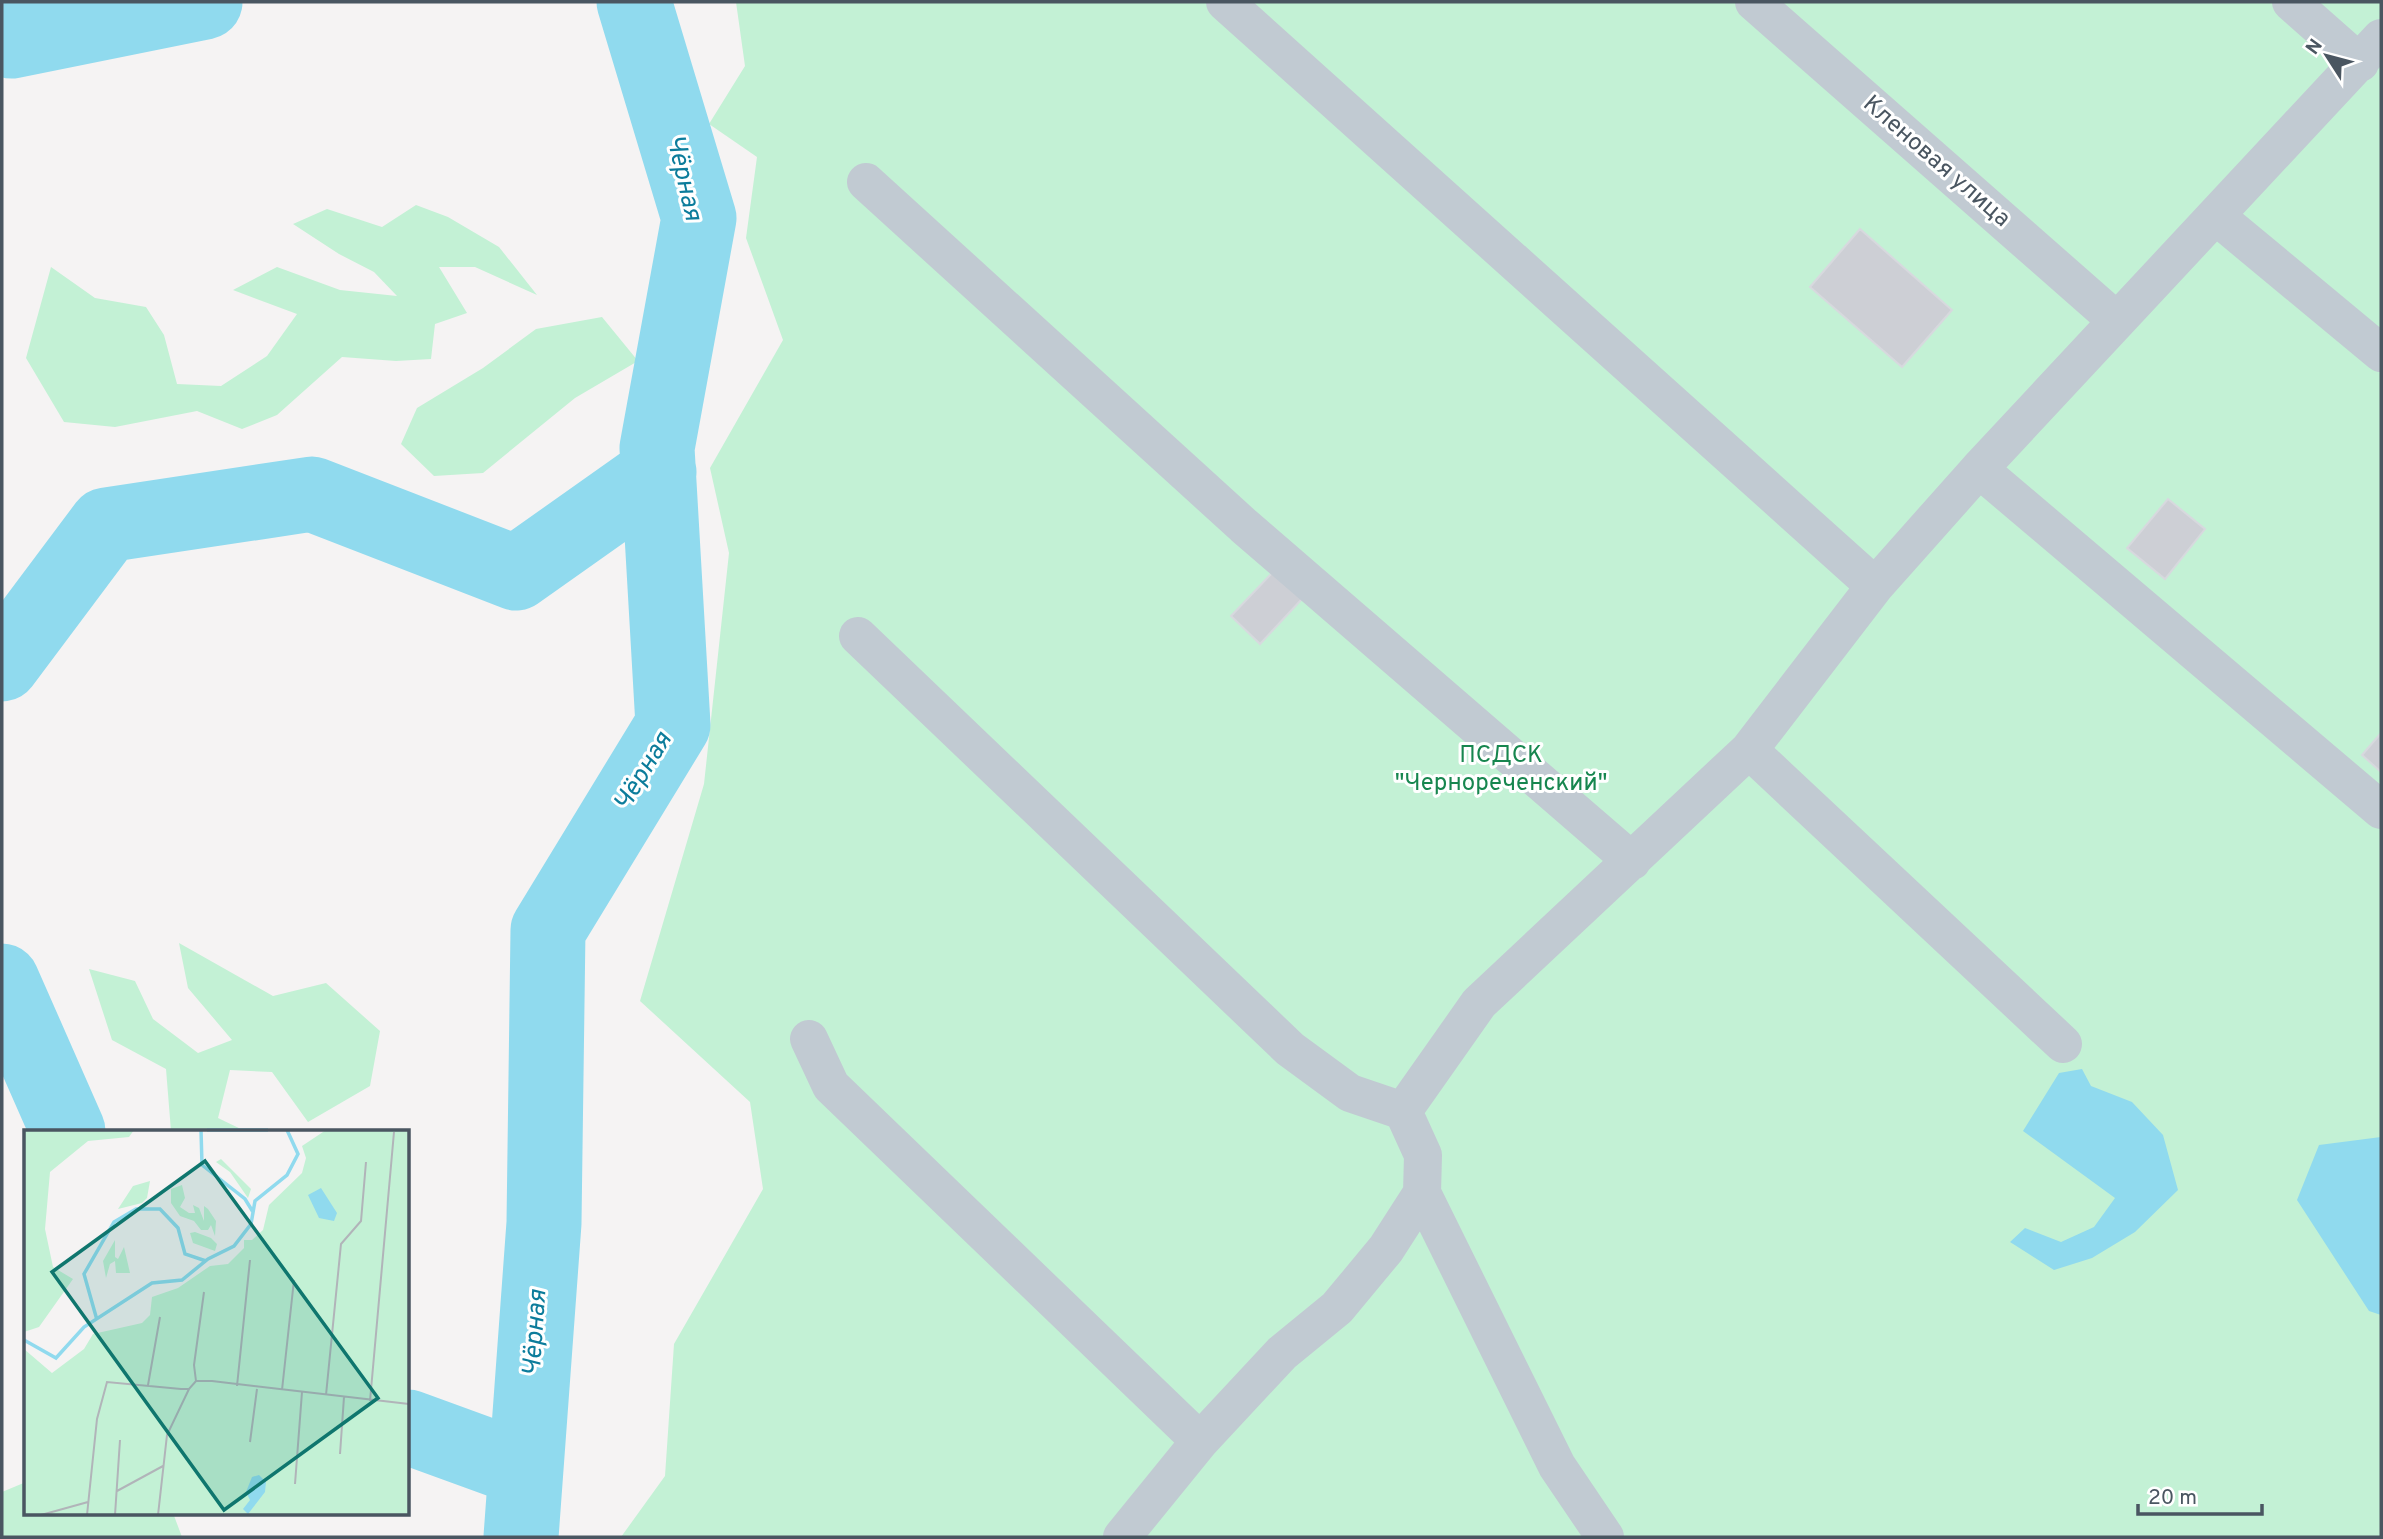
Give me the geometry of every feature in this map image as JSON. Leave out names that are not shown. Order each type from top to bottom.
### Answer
[{"type":"street","points":[[1225,2],[1875,586]]},
{"type":"street","name":"Кленовая улица","points":[[1754,2],[2117,321]]},
{"type":"street","points":[[1404,1111],[1479,1003],[1749,750],[1875,586],[1979,469],[2370,51],[2291,2]]},
{"type":"street","points":[[866,182],[1244,526],[1632,861]]},
{"type":"street","points":[[2216,216],[2381,353]]},
{"type":"street","points":[[1979,469],[2381,810]]},
{"type":"street","points":[[858,636],[1290,1049],[1350,1093],[1404,1111],[1423,1155],[1422,1193],[1557,1466],[1605,1537]]},
{"type":"street","points":[[1749,750],[2063,1044]]},
{"type":"street","points":[[808,1039],[831,1086],[1200,1441]]},
{"type":"street","points":[[1122,1537],[1200,1441],[1282,1353],[1337,1308],[1385,1249],[1422,1193]]},
{"type":"green space","name":"ПСДСК \"Чернореченский\"","points":[[736,2],[2381,2],[2381,1537],[621,1537],[665,1476],[674,1344],[763,1189],[750,1102],[640,1001],[704,784],[729,553],[710,468],[783,340],[746,238],[757,157],[709,124],[745,66]]},
{"type":"green space","points":[[416,205],[448,217],[499,247],[537,295],[475,267],[439,267],[467,313],[435,324],[431,359],[396,361],[342,357],[277,415],[242,429],[197,411],[115,427],[64,422],[26,358],[51,267],[95,298],[146,307],[164,335],[177,384],[221,386],[267,356],[297,314],[233,290],[277,267],[340,290],[397,296],[374,272],[339,254],[293,224],[327,209],[382,227]]},
{"type":"green space","points":[[602,317],[638,361],[575,398],[483,473],[434,476],[401,444],[417,408],[483,368],[536,329]]},
{"type":"green space","points":[[179,943],[273,996],[326,983],[380,1031],[370,1086],[308,1122],[272,1072],[230,1070],[218,1118],[243,1130],[171,1130],[166,1069],[112,1040],[89,969],[135,981],[153,1019],[198,1053],[232,1040],[188,988]]},
{"type":"green space","points":[[24,1483],[24,1514],[173,1514],[182,1537],[2,1537],[2,1492]]},
{"type":"water","points":[[2082,1069],[2091,1086],[2132,1102],[2163,1135],[2178,1190],[2135,1232],[2092,1258],[2054,1270],[2010,1242],[2025,1228],[2061,1242],[2094,1227],[2115,1198],[2023,1131],[2059,1073]]},
{"type":"water","points":[[2381,1137],[2381,1315],[2369,1311],[2297,1200],[2319,1145]]},
{"type":"building","points":[[1860,229],[1952,310],[1902,367],[1810,287]]},
{"type":"building","points":[[2168,499],[2205,529],[2165,579],[2127,548]]},
{"type":"building","points":[[1273,572],[1302,599],[1260,644],[1231,616]]},
{"type":"building","points":[[2381,733],[2381,772],[2362,755]]},
{"type":"waterway","points":[[2,33],[12,41],[205,2]]},
{"type":"waterway","name":"Чёрная","points":[[521,1537],[544,1223],[548,930],[673,725],[657,448],[699,218],[634,2]]},
{"type":"waterway","points":[[2,664],[106,525],[312,494],[516,573],[659,472]]},
{"type":"waterway","points":[[2,981],[68,1130]]},
{"type":"waterway","points":[[410,1428],[526,1470]]}]
